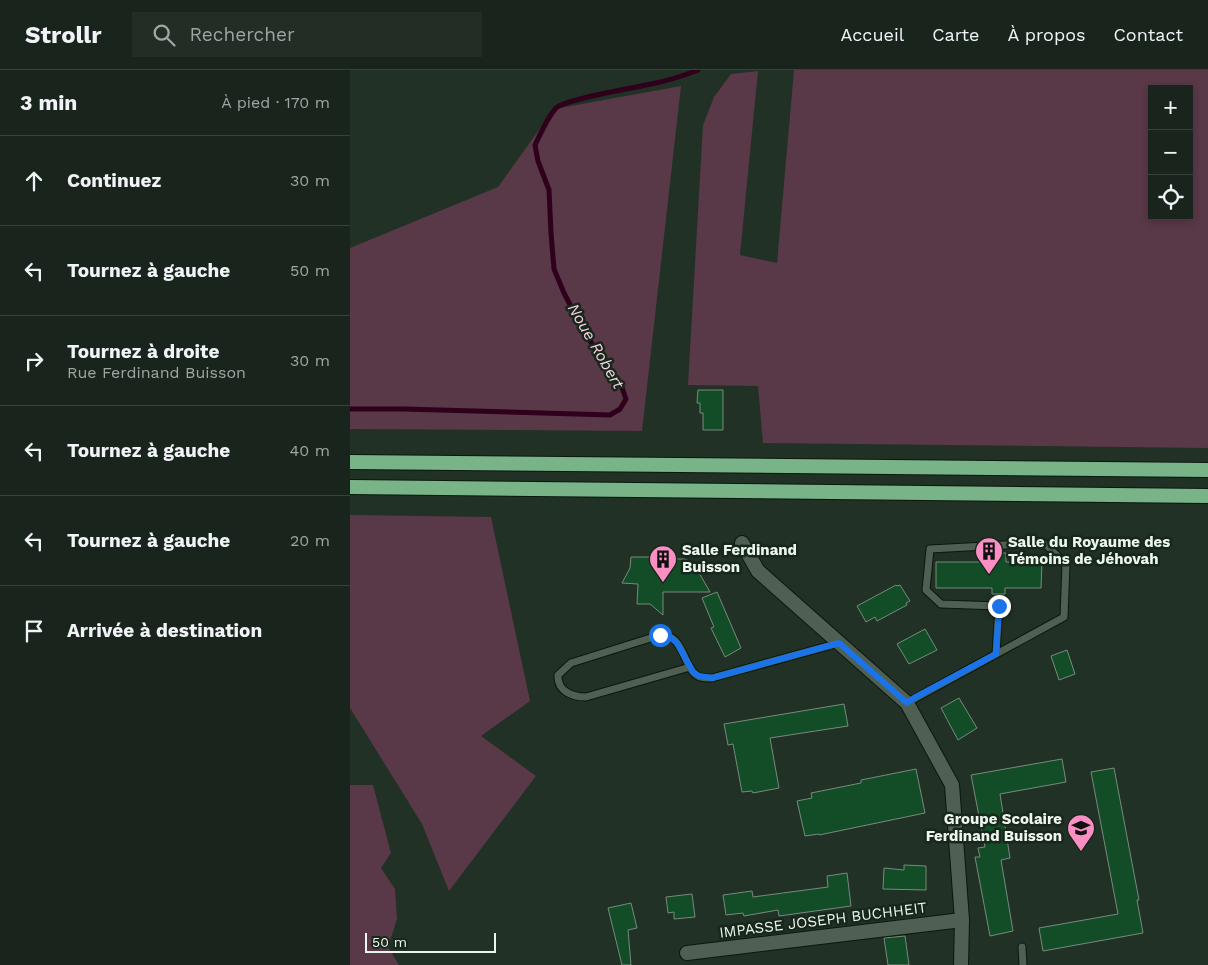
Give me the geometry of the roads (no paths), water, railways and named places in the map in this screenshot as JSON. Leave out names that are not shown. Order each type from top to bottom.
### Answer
[{"type":"highway","points":[[350,462],[1208,470]]},
{"type":"highway","points":[[350,488],[1208,496]]},
{"type":"street","points":[[742,543],[758,571],[907,703],[952,785],[962,920],[961,965]]},
{"type":"street","name":"IMPASSE JOSEPH BUCHHEIT","points":[[687,953],[962,920]]},
{"type":"lane","points":[[907,703],[1064,617],[1066,564],[1044,543],[930,549],[926,590],[941,604],[999,606],[996,654]]},
{"type":"lane","points":[[690,667],[586,696],[576,697],[564,690],[558,682],[558,675],[571,662],[660,635],[669,636],[677,643],[693,672],[699,676],[712,678],[839,643]]},
{"type":"lane","points":[[1022,947],[1023,965]]},
{"type":"waterway","name":"Noue Robert","points":[[350,409],[610,415],[620,409],[626,399],[621,385],[586,335],[554,269],[549,190],[538,161],[535,145],[550,116],[556,108],[562,105],[584,98],[665,81],[698,70]]},
{"type":"place","name":"Salle du Royaume des Témoins de Jéhovah","points":[[989,575]]},
{"type":"place","name":"Salle Ferdinand Buisson","points":[[663,583]]},
{"type":"place","name":"Groupe Scolaire Ferdinand Buisson","points":[[1081,852]]}]
